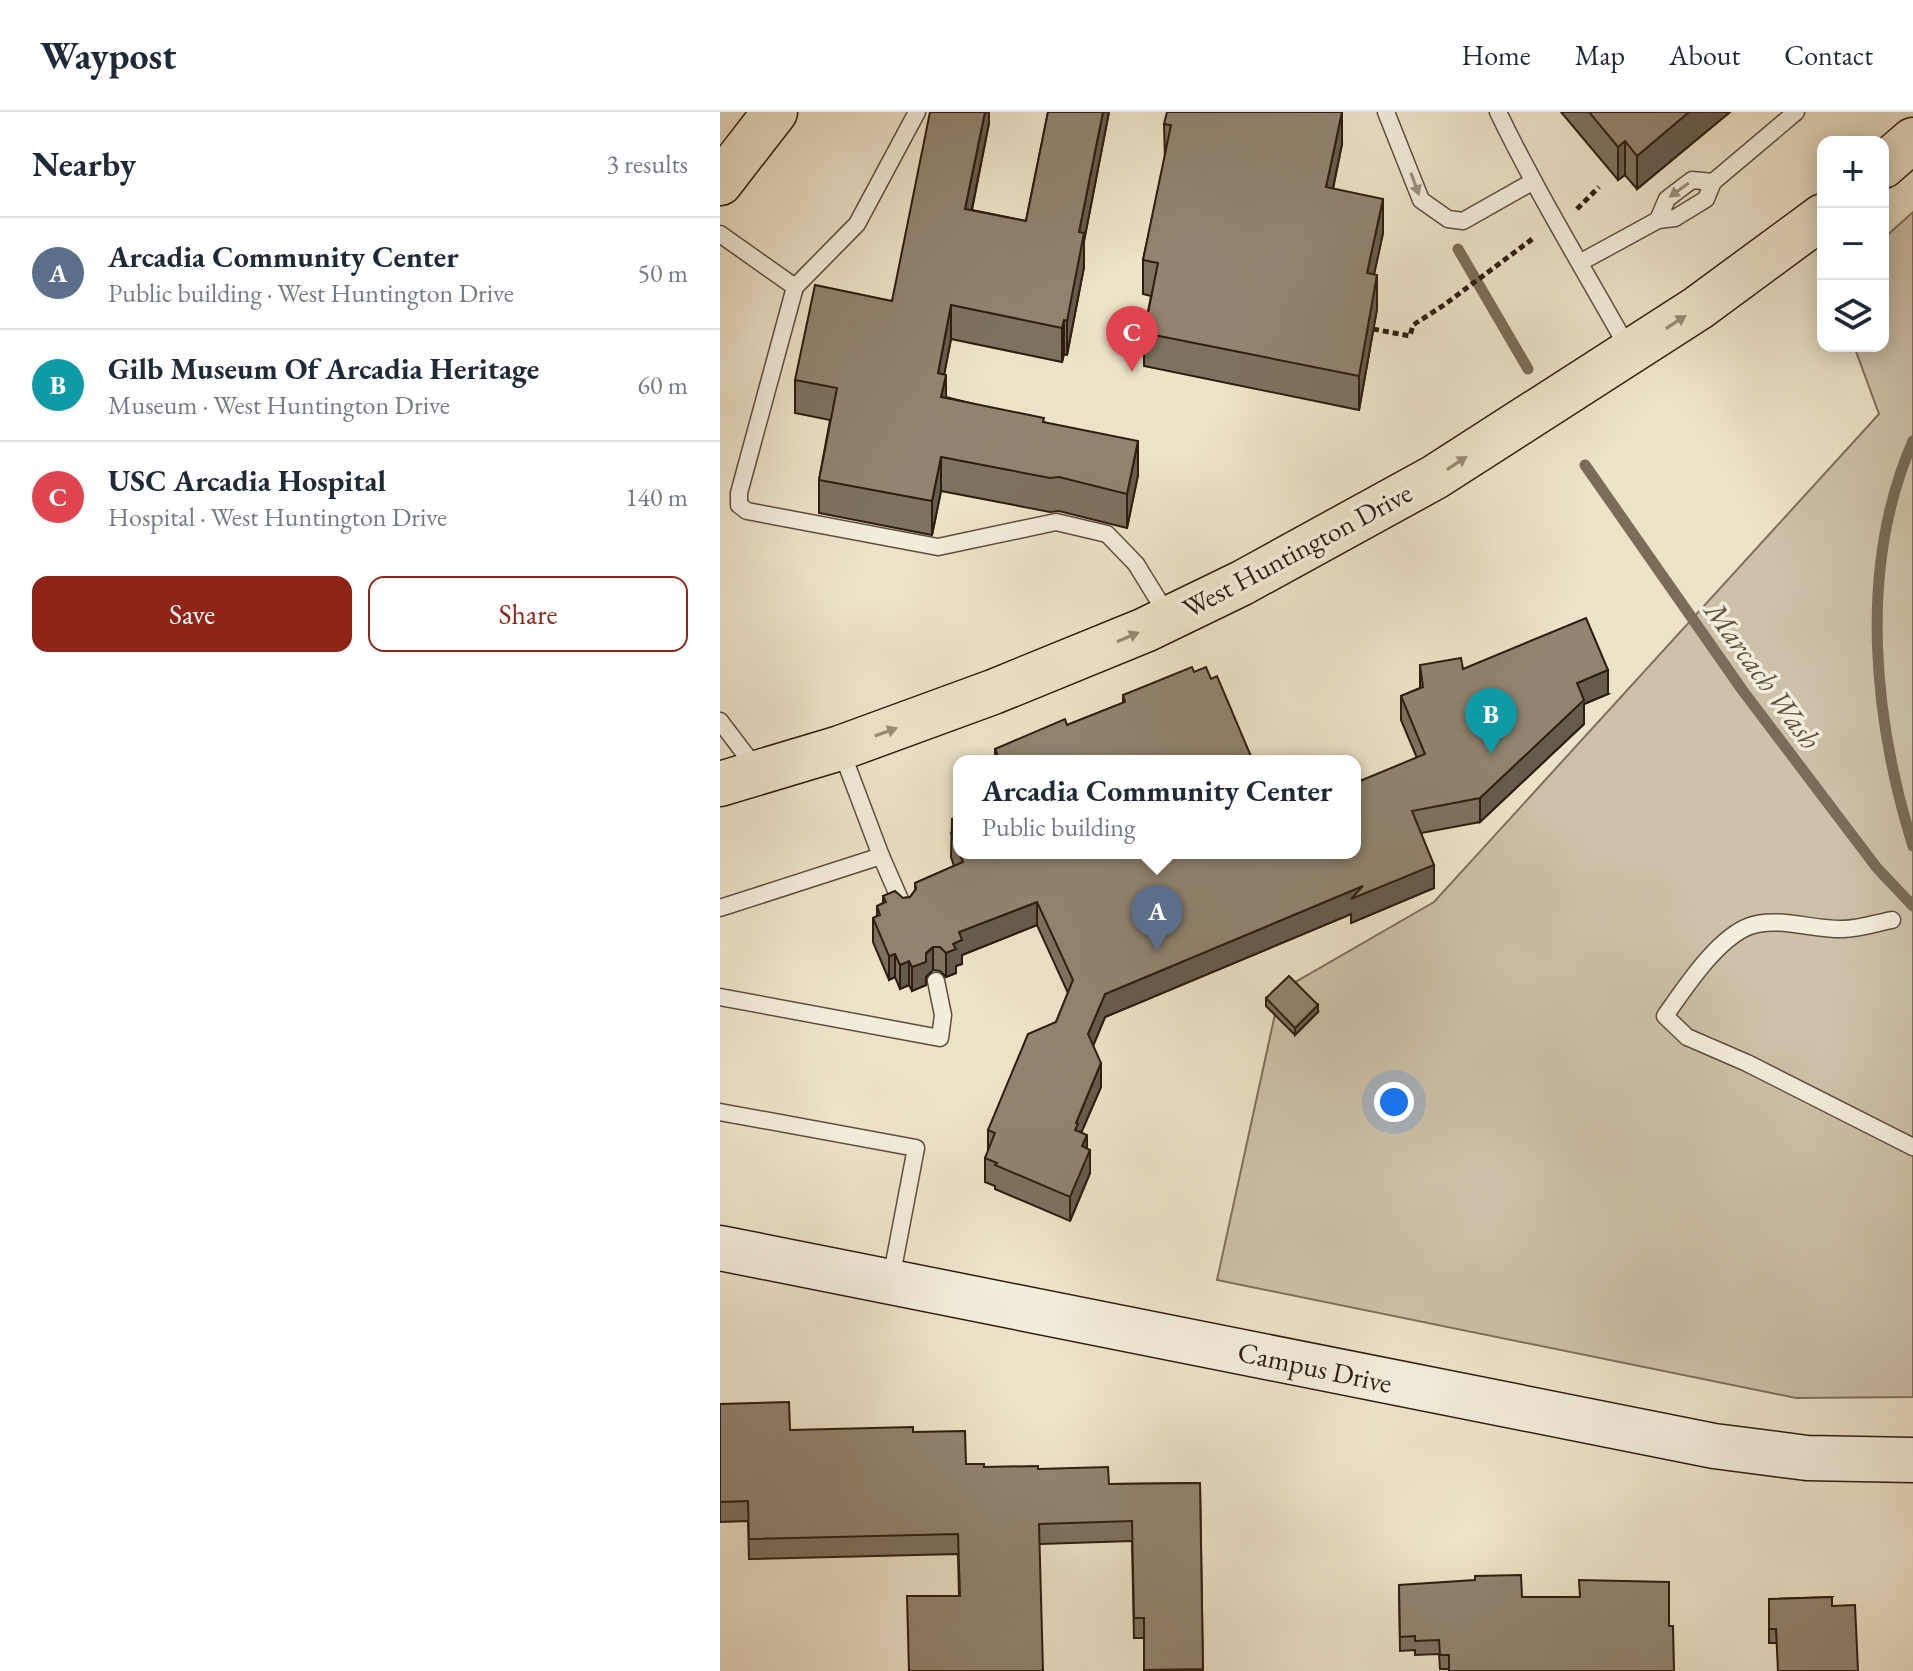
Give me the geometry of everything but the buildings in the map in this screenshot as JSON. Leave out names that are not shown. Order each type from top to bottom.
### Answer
[{"type":"main road","points":[[720,183],[775,112]]},
{"type":"main road","points":[[1889,161],[1913,140]]},
{"type":"main road","name":"West Huntington Drive","points":[[739,778],[840,748],[1006,687],[1169,618],[1242,583],[1435,477],[1698,308],[1817,220]]},
{"type":"main road","name":"Campus Drive","points":[[720,1248],[1714,1446],[1807,1458],[1913,1460]]},
{"type":"lane","points":[[917,112],[857,224],[795,287],[739,493],[739,505],[747,511],[938,547],[1056,522],[1107,534],[1136,564],[1169,618]]},
{"type":"lane","points":[[1386,112],[1421,200],[1448,219],[1463,221],[1532,182]]},
{"type":"lane","points":[[1498,112],[1532,182],[1630,351]]},
{"type":"lane","points":[[1581,262],[1658,220],[1667,199],[1692,180],[1713,182],[1796,112]]},
{"type":"lane","points":[[720,234],[795,287]]},
{"type":"lane","points":[[720,721],[739,778]]},
{"type":"lane","points":[[840,748],[905,911]]},
{"type":"lane","points":[[720,908],[881,856]]},
{"type":"lane","points":[[1892,920],[1844,929],[1751,925],[1733,935],[1698,971],[1665,1016],[1687,1037],[1747,1063],[1913,1147]]},
{"type":"lane","points":[[720,997],[940,1038],[943,1015],[936,981]]},
{"type":"lane","points":[[720,1112],[916,1148],[890,1281]]},
{"type":"path","points":[[1576,210],[1599,187]]},
{"type":"path","points":[[1373,329],[1410,336],[1413,325],[1537,235]]},
{"type":"shaded area","points":[[1913,212],[1913,1397],[1796,1398],[1217,1280],[1280,991],[1434,902],[1879,414],[1856,352],[1889,352],[1889,234]]},
{"type":"waterway","name":"Marcach Wash","points":[[1458,249],[1528,369]]},
{"type":"waterway","points":[[1913,441],[1896,489],[1884,539],[1878,590],[1877,642],[1888,746],[1913,846]]},
{"type":"waterway","name":"Marcach Wash","points":[[1585,465],[1743,691],[1877,868],[1913,906]]},
{"type":"place","name":"USC Arcadia Hospital","points":[[1132,372]]},
{"type":"place","name":"Gilb Museum Of Arcadia Heritage","points":[[1491,754]]},
{"type":"place","name":"Arcadia Community Center","points":[[1157,951]]}]
